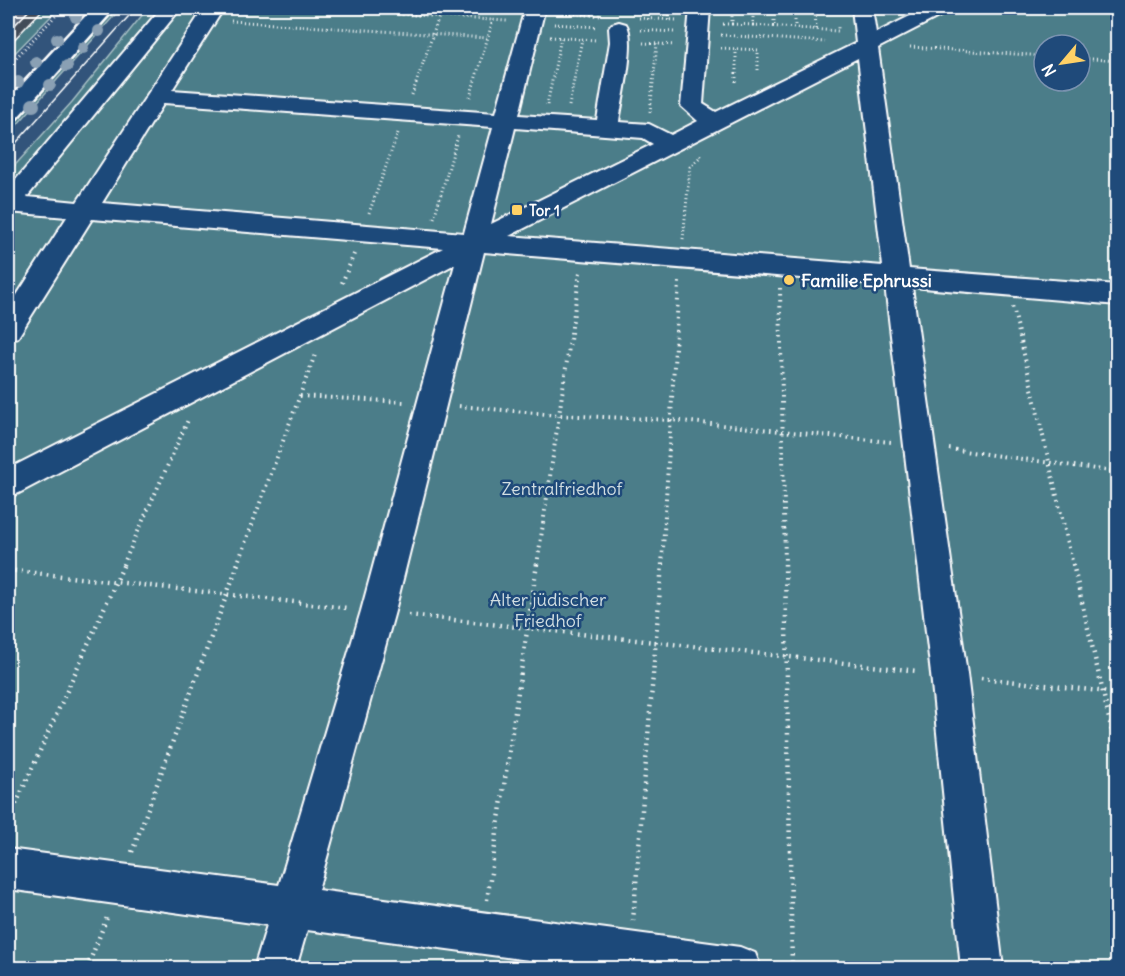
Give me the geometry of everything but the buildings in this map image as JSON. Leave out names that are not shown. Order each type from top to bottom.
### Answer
[{"type":"main road","points":[[8,114],[104,8]]},
{"type":"lane","points":[[8,204],[171,8]]},
{"type":"lane","points":[[275,969],[378,611],[536,8]]},
{"type":"lane","points":[[700,8],[692,106],[714,122]]},
{"type":"lane","points":[[8,484],[475,243],[941,8]]},
{"type":"lane","points":[[849,13],[867,45],[949,674],[982,969]]},
{"type":"lane","points":[[8,330],[210,14]]},
{"type":"lane","points":[[607,128],[619,35]]},
{"type":"lane","points":[[157,96],[649,131],[674,142]]},
{"type":"lane","points":[[8,204],[1118,295]]},
{"type":"lane","points":[[8,869],[740,969]]},
{"type":"path","points":[[8,66],[63,8]]},
{"type":"path","points":[[374,12],[376,8]]},
{"type":"path","points":[[87,969],[328,318],[362,234],[442,8]]},
{"type":"path","points":[[585,15],[587,8]]},
{"type":"path","points":[[648,19],[649,8]]},
{"type":"path","points":[[669,20],[670,8]]},
{"type":"path","points":[[753,8],[753,25]]},
{"type":"path","points":[[774,8],[774,26]]},
{"type":"path","points":[[795,8],[795,28]]},
{"type":"path","points":[[815,8],[816,29]]},
{"type":"path","points":[[732,24],[838,31],[849,13]]},
{"type":"path","points":[[210,14],[488,38]]},
{"type":"path","points":[[528,36],[582,39],[619,35],[657,44],[758,50],[758,72]]},
{"type":"path","points":[[554,125],[561,38]]},
{"type":"path","points":[[554,125],[582,39]]},
{"type":"path","points":[[649,131],[657,44]]},
{"type":"path","points":[[736,49],[736,82]]},
{"type":"path","points":[[1092,59],[1118,61]]},
{"type":"path","points":[[631,954],[657,642],[680,259],[690,167],[702,156],[674,142]]},
{"type":"path","points":[[482,933],[583,251]]},
{"type":"path","points":[[780,267],[792,969]]},
{"type":"path","points":[[1008,286],[1118,757]]},
{"type":"path","points":[[8,822],[205,382]]},
{"type":"path","points":[[300,396],[433,403],[558,415],[671,420],[783,430],[918,444],[1118,472]]},
{"type":"path","points":[[8,570],[1118,693]]},
{"type":"green space","points":[[8,8],[59,8],[8,60]]},
{"type":"green space","points":[[116,8],[121,8],[8,135],[8,128]]},
{"type":"green space","name":"Alter jüdischer Friedhof","points":[[148,8],[1117,8],[1117,968],[8,968],[8,173],[72,102]]},
{"type":"tram line","points":[[8,152],[136,8]]},
{"type":"place","name":"Tor 1","points":[[517,210]]},
{"type":"place","name":"Familie Ephrussi","points":[[789,280]]},
{"type":"park label","name":"Zentralfriedhof","points":[[562,488]]}]
